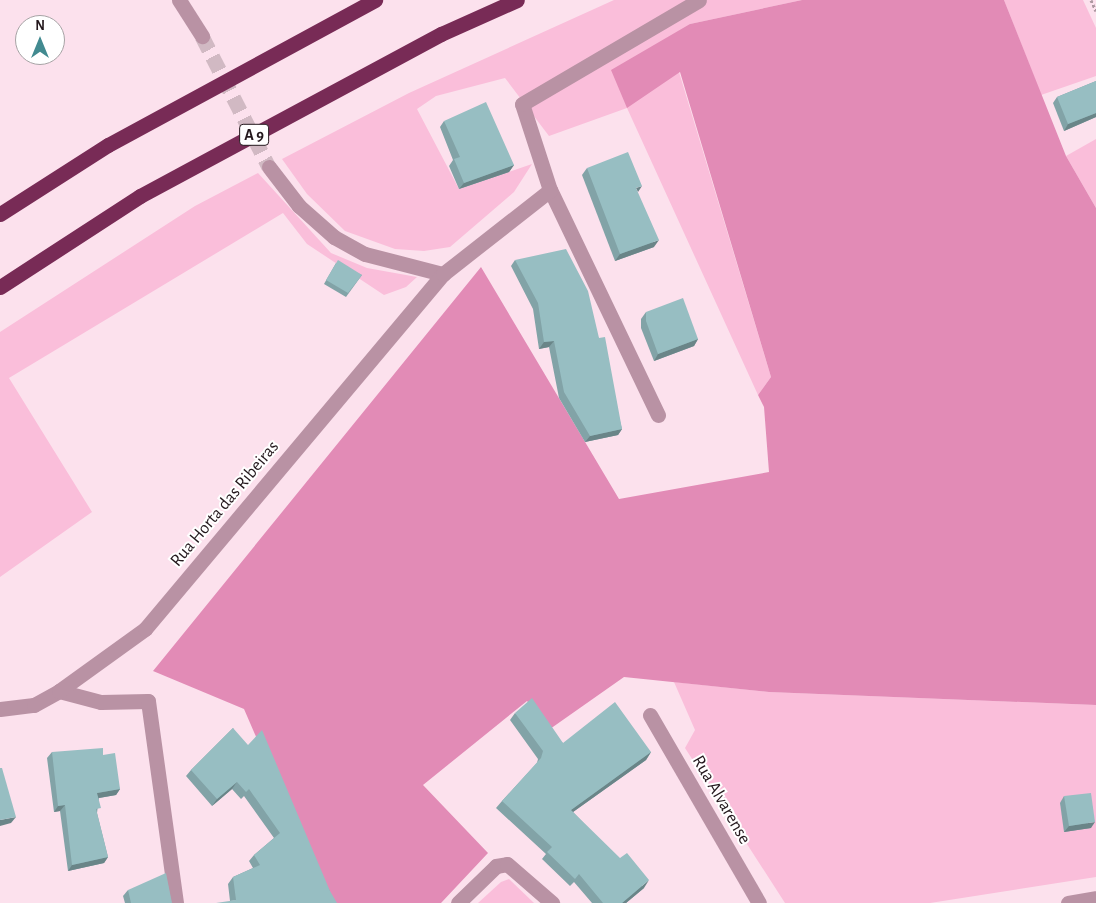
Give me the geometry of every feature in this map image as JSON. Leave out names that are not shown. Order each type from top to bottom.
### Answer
[{"type":"highway","points":[[0,214],[108,145],[374,0]]},
{"type":"highway","name":"A 9","points":[[0,287],[140,196],[441,34],[517,0]]},
{"type":"street","points":[[179,0],[202,36]]},
{"type":"street","points":[[658,415],[550,190],[522,104],[699,0]]},
{"type":"street","points":[[269,167],[299,206],[334,237],[365,254],[443,274]]},
{"type":"street","name":"Rua Horta das Ribeiras","points":[[0,709],[34,705],[59,691],[145,629],[443,274],[550,190]]},
{"type":"street","points":[[59,691],[101,702],[148,701],[176,903]]},
{"type":"street","name":"Rua Alvarense","points":[[650,715],[759,903]]},
{"type":"street","points":[[458,903],[496,866],[507,864],[552,903]]},
{"type":"street","points":[[1068,903],[1096,898]]},
{"type":"path","points":[[1091,0],[1096,11]]},
{"type":"shaded area","points":[[614,0],[802,0],[690,24],[679,72],[771,377],[758,395],[627,108],[549,136],[505,78],[436,96],[417,109],[459,189],[532,164],[514,192],[450,247],[424,251],[395,249],[345,231],[307,194],[282,159],[409,93]]},
{"type":"shaded area","points":[[802,0],[1004,0],[1066,156],[1096,208],[1096,705],[769,692],[624,677],[550,729],[527,701],[423,785],[488,853],[441,903],[328,903],[244,709],[153,671],[481,267],[619,499],[769,472],[764,407],[758,395],[771,377],[680,72],[627,108],[611,70],[690,24]]},
{"type":"shaded area","points":[[1004,0],[1083,0],[1096,28],[1096,76],[1041,95]]},
{"type":"shaded area","points":[[1096,139],[1096,208],[1066,156]]},
{"type":"shaded area","points":[[258,173],[331,253],[367,268],[417,277],[406,287],[384,295],[307,244],[283,213],[9,378],[92,512],[0,577],[0,332],[195,206]]},
{"type":"shaded area","points":[[674,682],[769,692],[1096,705],[1096,877],[930,903],[785,903],[685,748],[695,730]]},
{"type":"shaded area","points":[[509,879],[534,903],[478,903],[501,882]]},
{"type":"building","points":[[1096,81],[1096,113],[1068,124],[1057,97]]},
{"type":"building","points":[[486,102],[514,165],[464,183],[454,159],[460,157],[444,121]]},
{"type":"building","points":[[628,152],[642,186],[636,188],[659,240],[620,254],[587,168]]},
{"type":"building","points":[[566,249],[588,291],[599,338],[605,337],[622,429],[590,436],[564,392],[554,341],[544,342],[538,303],[515,260]]},
{"type":"building","points":[[338,260],[362,275],[348,293],[326,280]]},
{"type":"building","points":[[683,298],[698,339],[658,354],[646,321],[646,312]]},
{"type":"building","points":[[532,698],[563,743],[615,702],[651,752],[571,810],[620,858],[627,853],[649,880],[622,903],[603,903],[579,874],[575,879],[547,852],[552,847],[502,801],[541,758],[543,751],[515,713]]},
{"type":"building","points":[[233,728],[248,745],[262,730],[330,891],[337,903],[216,903],[236,900],[233,877],[260,865],[254,855],[280,833],[249,789],[246,792],[237,782],[217,799],[191,770]]},
{"type":"building","points":[[103,748],[103,755],[115,753],[120,789],[97,793],[101,808],[96,809],[108,857],[72,865],[65,805],[58,806],[52,752]]},
{"type":"building","points":[[0,768],[2,768],[16,817],[0,820]]},
{"type":"building","points":[[1091,793],[1095,822],[1069,826],[1064,796]]},
{"type":"building","points":[[166,873],[172,903],[131,903],[128,890]]},
{"type":"tunnel","points":[[202,36],[269,167]]}]
